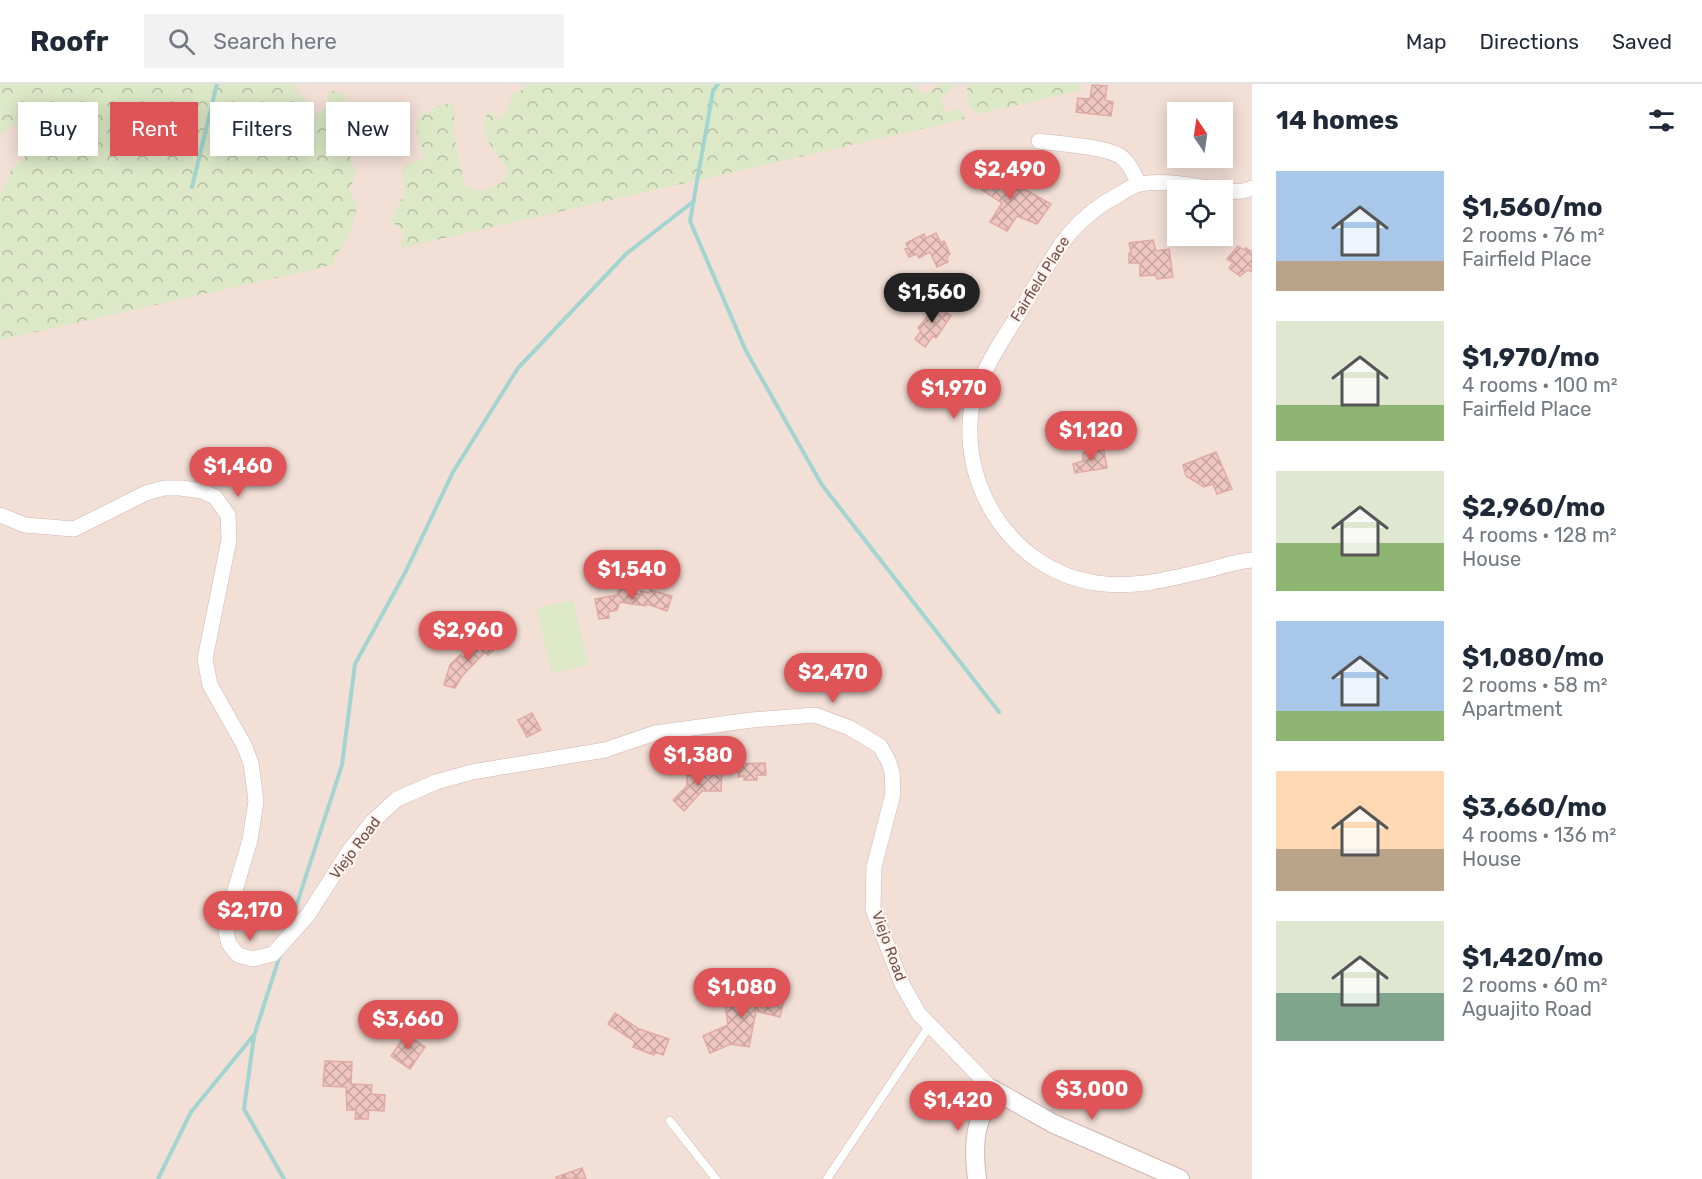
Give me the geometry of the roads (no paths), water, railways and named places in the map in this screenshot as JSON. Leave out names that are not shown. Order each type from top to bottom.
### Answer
[{"type":"street","points":[[1039,141],[1110,152],[1121,156],[1130,166],[1139,183],[1167,184]]},
{"type":"street","name":"Fairfield Place","points":[[1139,183],[1087,213],[1071,230],[998,344],[975,390],[969,440],[976,478],[982,494],[998,521],[1016,544],[1035,560],[1070,577],[1096,583],[1126,585],[1158,581],[1252,560]]},
{"type":"street","points":[[1233,192],[1252,188]]},
{"type":"street","name":"Viejo Road","points":[[0,515],[25,525],[74,529],[146,493],[164,488],[202,491],[214,497],[228,515],[229,540],[205,659],[210,685],[244,745],[251,763],[256,801],[250,840],[228,914],[226,932],[229,944],[238,955],[253,959],[273,954],[308,915],[349,851],[373,821],[397,799],[436,782],[472,772],[605,750],[655,733],[752,720],[815,716],[850,728],[880,746],[892,772],[893,794],[874,867],[873,909],[902,984],[919,1014],[992,1089]]},
{"type":"street","points":[[977,1179],[974,1144],[978,1122],[992,1089],[1054,1124],[1180,1179]]},
{"type":"lane","points":[[827,1179],[930,1025]]},
{"type":"lane","points":[[670,1121],[716,1179]]},
{"type":"waterway","points":[[192,187],[217,84]]},
{"type":"waterway","points":[[718,84],[713,91],[690,221],[746,351],[822,485],[999,712]]},
{"type":"waterway","points":[[289,928],[342,765],[355,664],[405,573],[453,472],[518,368],[626,254],[694,201]]},
{"type":"waterway","points":[[280,955],[254,1036],[244,1109],[284,1179]]},
{"type":"waterway","points":[[158,1179],[191,1112],[253,1036]]}]
